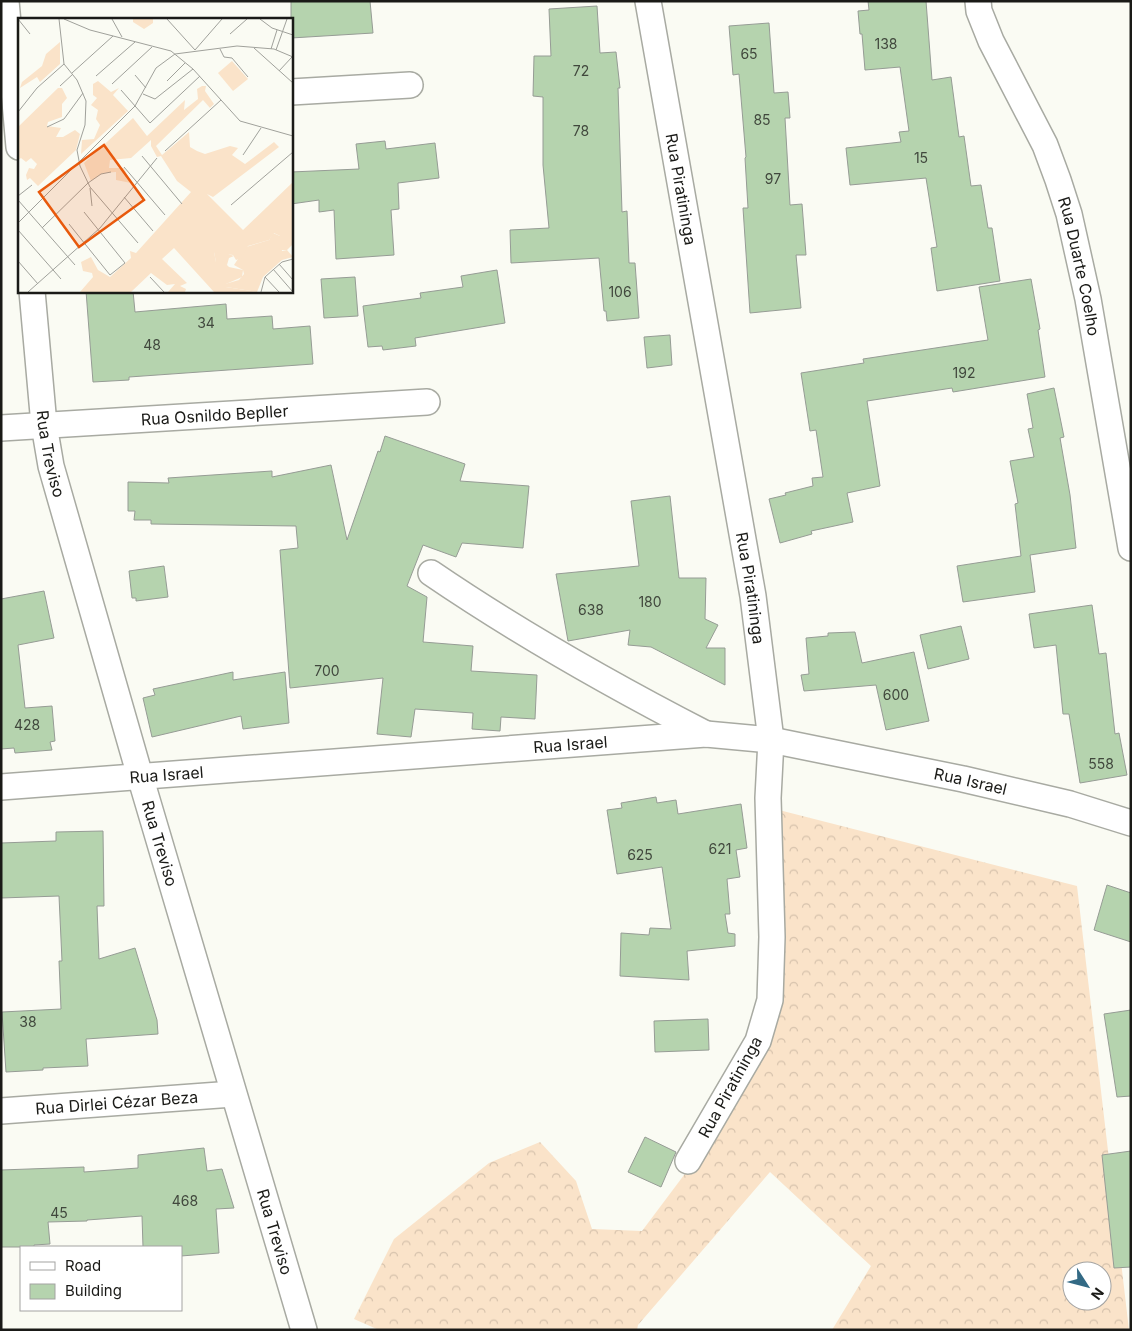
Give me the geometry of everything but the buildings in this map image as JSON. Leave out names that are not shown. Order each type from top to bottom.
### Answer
[{"type":"street","points":[[6,1],[12,108],[18,141]]},
{"type":"street","name":"Rua Piratininga","points":[[648,1],[753,596],[771,740],[768,798],[772,937],[770,1000],[758,1040],[688,1162]]},
{"type":"street","name":"Rua Duarte Coelho","points":[[978,1],[979,11],[991,41],[1045,144],[1069,214],[1088,299],[1131,548]]},
{"type":"street","points":[[292,92],[410,85]]},
{"type":"street","name":"Rua Treviso","points":[[32,292],[44,425],[51,466],[233,1094],[304,1330]]},
{"type":"street","name":"Rua Osnildo Bepller","points":[[1,428],[427,402]]},
{"type":"street","points":[[431,573],[524,634],[633,696],[706,734]]},
{"type":"street","name":"Rua Israel","points":[[1,787],[706,734],[771,740],[1008,790],[1070,804],[1131,824]]},
{"type":"street","name":"Rua Dirlei Cézar Beza","points":[[1,1111],[233,1094]]},
{"type":"green space","points":[[775,809],[1077,886],[1129,1330],[832,1330],[871,1266],[770,1172],[638,1325],[637,1330],[379,1330],[354,1319],[394,1239],[489,1163],[540,1142],[576,1181],[592,1229],[642,1231],[693,1163],[767,1039]]}]
